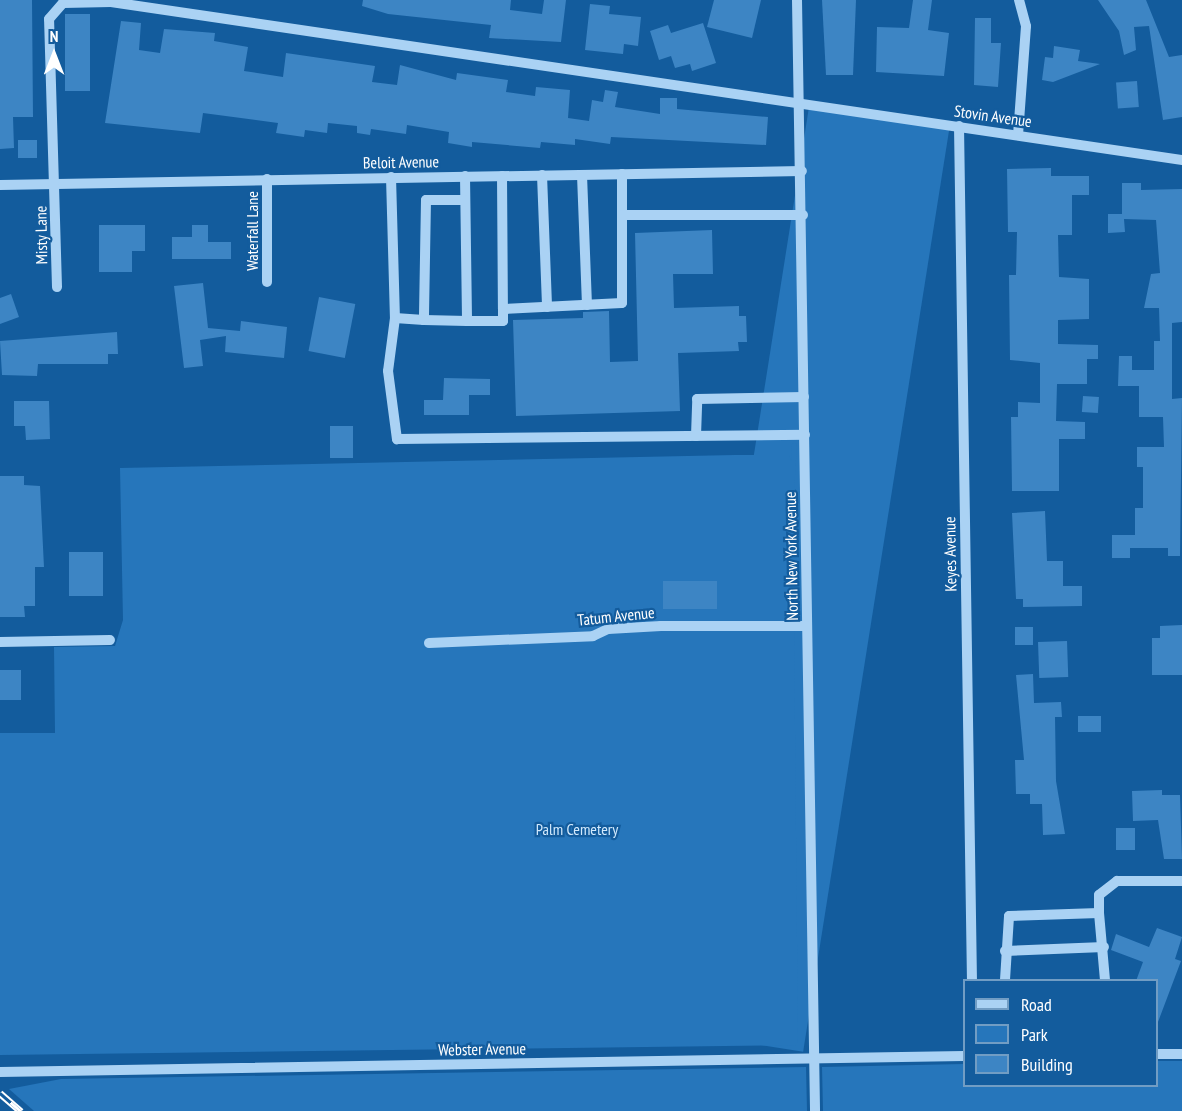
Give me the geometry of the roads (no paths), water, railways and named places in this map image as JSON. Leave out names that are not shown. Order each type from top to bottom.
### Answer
[{"type":"street","name":"North New York Avenue","points":[[797,0],[802,171],[815,1111]]},
{"type":"street","points":[[1018,135],[1026,26],[1019,0]]},
{"type":"street","name":"Stovin Avenue","points":[[55,183],[50,20],[63,3],[111,2],[1182,160]]},
{"type":"street","name":"Keyes Avenue","points":[[959,126],[972,979]]},
{"type":"street","name":"Beloit Avenue","points":[[0,185],[802,171]]},
{"type":"street","points":[[503,309],[622,303],[622,174]]},
{"type":"street","points":[[542,175],[547,307]]},
{"type":"street","points":[[582,175],[587,305]]},
{"type":"street","points":[[465,176],[467,321]]},
{"type":"street","points":[[395,318],[503,321],[502,176]]},
{"type":"street","points":[[391,177],[395,318],[388,371],[397,439],[805,435]]},
{"type":"street","name":"Waterfall Lane","points":[[267,179],[267,282]]},
{"type":"street","name":"Misty Lane","points":[[55,183],[57,287]]},
{"type":"street","points":[[424,320],[426,200],[465,200]]},
{"type":"street","points":[[622,214],[802,215]]},
{"type":"street","points":[[696,436],[697,399],[804,397]]},
{"type":"street","name":"Tatum Avenue","points":[[429,643],[593,636],[608,629],[661,626],[807,626]]},
{"type":"street","points":[[0,642],[110,640]]},
{"type":"street","points":[[1105,979],[1104,947],[1098,913],[1099,895],[1117,881],[1182,881]]},
{"type":"street","points":[[1005,979],[1009,916],[1098,913]]},
{"type":"street","points":[[1005,951],[1104,947]]},
{"type":"street","points":[[1158,1054],[1182,1054]]},
{"type":"street","name":"Webster Avenue","points":[[1,1071],[963,1056]]},
{"type":"railway","points":[[0,1093],[21,1111]]},
{"type":"park label","name":"Palm Cemetery","points":[[577,829]]}]
